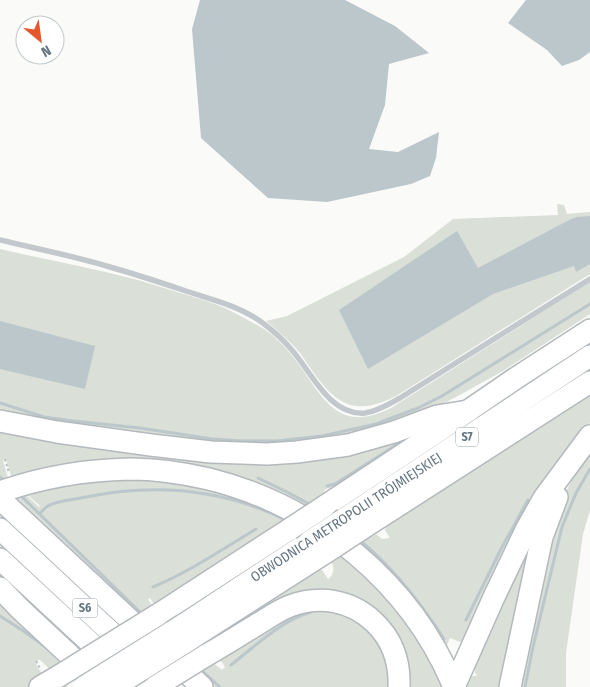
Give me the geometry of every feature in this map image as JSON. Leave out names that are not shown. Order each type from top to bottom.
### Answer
[{"type":"highway","points":[[40,687],[159,614],[290,529],[590,330]]},
{"type":"highway","name":"OBWODNICA METROPOLII TRÓJMIEJSKIEJ","points":[[134,673],[187,632],[352,524],[590,356]]},
{"type":"highway","name":"OBWODNICA METROPOLII TRÓJMIEJSKIEJ","points":[[352,524],[590,382]]},
{"type":"highway","points":[[0,421],[65,434],[151,445],[211,452],[267,454],[348,445],[394,432],[437,416],[468,411]]},
{"type":"highway","points":[[7,489],[54,477],[95,471],[131,469],[193,476],[227,484],[270,500],[314,523],[354,552],[377,573],[407,607],[457,681],[526,530],[544,498],[586,442]]},
{"type":"highway","points":[[510,687],[542,537],[553,504],[586,442]]},
{"type":"highway","points":[[7,489],[202,687]]},
{"type":"highway","name":"S6","points":[[0,530],[169,687]]},
{"type":"highway","name":"S6","points":[[0,559],[134,673]]},
{"type":"highway","points":[[0,588],[19,608],[105,687]]},
{"type":"highway","points":[[0,598],[19,608]]},
{"type":"highway","points":[[155,687],[289,606],[311,601],[332,600],[345,603],[366,614],[382,629],[392,644],[399,666],[399,687]]},
{"type":"highway","name":"S7","points":[[84,687],[134,673]]},
{"type":"highway","name":"S7","points":[[114,687],[134,673]]},
{"type":"lane","points":[[0,240],[109,267],[238,309],[258,320],[283,341],[336,405],[364,413],[380,409],[400,398],[590,279]]},
{"type":"path","points":[[5,459],[7,489]]},
{"type":"shaded area","points":[[200,0],[345,0],[395,26],[429,53],[389,64],[385,105],[369,149],[398,152],[439,132],[436,158],[430,176],[411,184],[327,202],[268,198],[201,138],[192,29]]},
{"type":"shaded area","points":[[526,0],[590,0],[590,52],[579,60],[562,66],[547,50],[508,23]]},
{"type":"shaded area","points":[[557,204],[564,205],[567,214],[590,212],[590,274],[401,393],[378,404],[357,406],[347,404],[338,399],[317,378],[303,356],[266,321],[287,316],[404,257],[453,219],[558,215]]},
{"type":"shaded area","points":[[590,216],[590,264],[576,272],[574,266],[493,294],[368,369],[339,310],[457,231],[478,268],[571,219]]},
{"type":"shaded area","points":[[0,249],[132,279],[227,309],[272,335],[290,353],[322,397],[332,407],[343,414],[356,417],[372,415],[391,408],[590,282],[590,314],[503,371],[456,397],[431,410],[365,433],[263,446],[152,437],[0,412]]},
{"type":"shaded area","points":[[0,321],[95,346],[85,389],[0,369]]},
{"type":"shaded area","points":[[590,336],[590,345],[336,514],[349,523],[590,363],[590,375],[355,526],[371,537],[376,534],[382,539],[390,538],[385,530],[389,521],[590,392],[590,423],[565,456],[532,507],[505,560],[471,639],[468,638],[463,643],[450,638],[447,645],[452,658],[458,661],[468,685],[472,676],[477,675],[473,666],[522,556],[542,520],[507,687],[462,687],[432,628],[396,581],[359,547],[319,518],[276,494],[230,477],[182,466],[132,462],[73,465],[12,479],[6,459],[3,460],[8,478],[39,507],[22,490],[80,477],[131,474],[173,477],[213,486],[253,499],[291,516],[326,538],[359,564],[389,594],[421,639],[447,687],[405,687],[404,666],[399,647],[390,630],[377,616],[362,605],[344,598],[325,594],[291,599],[202,654],[222,670],[225,667],[217,655],[254,630],[294,610],[315,605],[335,605],[355,612],[380,633],[385,640],[394,663],[395,687],[212,687],[0,490],[0,427],[50,437],[134,449],[212,458],[259,460],[305,457],[351,450],[396,438],[439,421],[441,422],[340,490],[338,488],[330,490],[328,488],[324,491],[323,496],[317,501],[327,508]],"holes":[[[285,521],[339,558],[332,563],[333,572],[328,579],[322,570],[312,571],[195,643],[198,649],[189,654],[168,620],[177,615],[180,620],[301,537],[292,530],[174,607],[175,610],[163,617],[153,608],[148,599],[150,598],[157,609],[271,534],[270,531]]]},
{"type":"shaded area","points":[[590,450],[590,510],[583,534],[566,653],[566,687],[516,687],[558,507]]},
{"type":"shaded area","points":[[0,574],[122,687],[113,687],[0,582]]},
{"type":"shaded area","points":[[0,605],[18,617],[97,687],[80,687],[74,679],[66,684],[68,687],[65,687],[61,680],[39,659],[35,662],[44,678],[29,687],[0,687]]},
{"type":"waterway","points":[[0,403],[44,417],[140,428],[212,439],[277,441],[322,436],[376,424],[418,408],[442,396],[590,304]]},
{"type":"waterway","points":[[327,486],[335,484],[401,442]]},
{"type":"waterway","points":[[525,687],[562,527],[576,493],[590,469]]},
{"type":"waterway","points":[[0,477],[7,483]]},
{"type":"waterway","points":[[258,478],[311,505]]},
{"type":"waterway","points":[[40,513],[51,504],[66,500],[138,490],[163,490],[189,492],[239,502],[264,510],[288,521]]},
{"type":"waterway","points":[[19,494],[143,615]]},
{"type":"waterway","points":[[466,620],[528,500]]},
{"type":"waterway","points":[[153,587],[193,567],[256,529]]},
{"type":"waterway","points":[[358,539],[383,561],[405,586],[444,639]]},
{"type":"waterway","points":[[231,665],[279,628],[311,612]]},
{"type":"waterway","points":[[0,616],[47,648]]},
{"type":"waterway","points":[[200,669],[220,687]]}]
